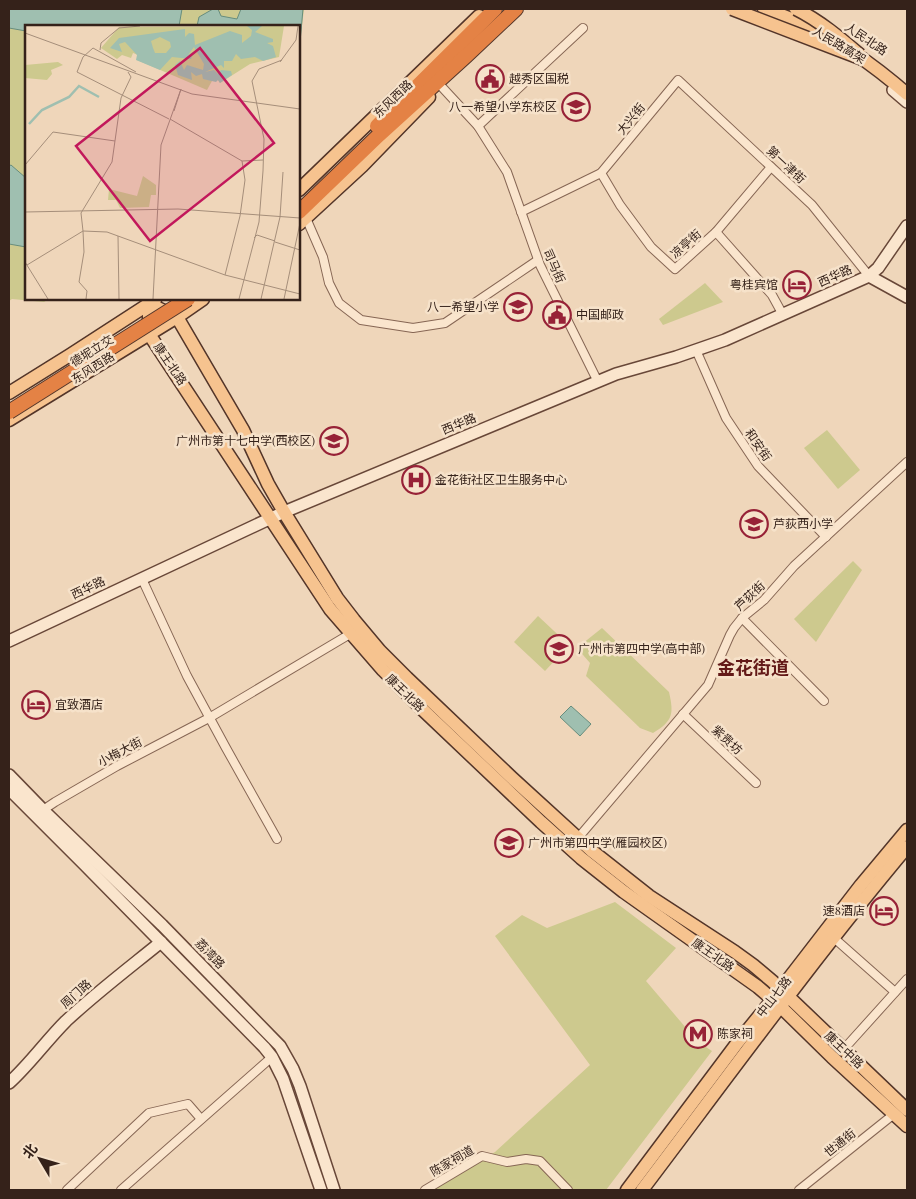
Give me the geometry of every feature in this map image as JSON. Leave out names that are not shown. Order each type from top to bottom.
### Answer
[{"type":"highway","name":"东风西路","points":[[329,179],[495,9]]},
{"type":"highway","name":"东风西路","points":[[329,179],[379,136],[516,9]]},
{"type":"highway","points":[[300,201],[329,179]]},
{"type":"highway","points":[[301,218],[329,179]]},
{"type":"highway","name":"德坭立交","points":[[9,403],[172,300]]},
{"type":"highway","name":"德坭立交","points":[[9,412],[186,300]]},
{"type":"main road","name":"东风西路","points":[[300,189],[486,9]]},
{"type":"main road","points":[[732,9],[865,60]]},
{"type":"main road","name":"人民北路","points":[[749,9],[800,29],[833,47],[874,74],[907,102]]},
{"type":"main road","name":"人民路高架","points":[[764,9],[787,17],[842,45],[865,60],[907,94]]},
{"type":"main road","name":"人民北路","points":[[777,9],[834,34],[876,61],[907,87]]},
{"type":"main road","points":[[796,9],[829,28],[865,60]]},
{"type":"main road","name":"东风西路","points":[[301,218],[362,166],[466,56]]},
{"type":"main road","name":"西华路","points":[[9,641],[284,512],[616,374],[647,366],[725,340],[869,276],[878,268],[907,226]]},
{"type":"main road","points":[[869,276],[907,297]]},
{"type":"main road","name":"东风西路","points":[[9,420],[201,300]]},
{"type":"main road","name":"东风西路","points":[[9,393],[153,301]]},
{"type":"main road","points":[[153,301],[177,316]]},
{"type":"main road","name":"康王北路","points":[[153,301],[149,334],[330,609],[350,634],[395,683],[568,846],[610,882],[746,978],[780,998]]},
{"type":"main road","name":"康王北路","points":[[177,316],[243,430],[268,484],[284,512],[337,598],[380,651],[578,838],[636,886],[753,964],[780,998]]},
{"type":"main road","points":[[70,355],[82,374]]},
{"type":"main road","points":[[286,543],[288,533],[292,532],[298,535]]},
{"type":"main road","name":"荔湾路","points":[[9,775],[171,934],[280,1046],[294,1070],[334,1190]]},
{"type":"main road","points":[[9,789],[272,1057],[283,1079],[321,1190]]},
{"type":"main road","name":"中山七路","points":[[628,1190],[780,998],[861,885],[907,830]]},
{"type":"main road","name":"中山七路","points":[[780,998],[834,938],[907,847]]},
{"type":"main road","name":"周门路","points":[[9,1083],[66,1022],[113,980],[161,942]]},
{"type":"main road","name":"康王中路","points":[[780,998],[843,1050],[907,1110]]},
{"type":"main road","name":"康王中路","points":[[780,998],[832,1057],[907,1126]]},
{"type":"main road","name":"中山七路","points":[[642,1190],[724,1081],[742,1046]]},
{"type":"street","points":[[809,22],[812,9]]},
{"type":"street","points":[[478,126],[583,28]]},
{"type":"street","name":"第一津街","points":[[678,80],[812,205],[869,276]]},
{"type":"street","name":"大兴街","points":[[601,173],[678,80]]},
{"type":"street","name":"司马街","points":[[440,85],[478,126],[507,172],[538,260],[598,382]]},
{"type":"street","name":"凉亭街","points":[[601,173],[620,205],[651,247],[675,269],[716,232],[771,167]]},
{"type":"street","points":[[521,212],[601,173]]},
{"type":"street","points":[[301,218],[323,257],[329,283],[339,303],[361,320],[413,328],[445,323],[538,260]]},
{"type":"street","points":[[716,232],[772,295],[783,315]]},
{"type":"street","name":"和安街","points":[[696,350],[726,418],[758,466],[826,537]]},
{"type":"street","name":"芦荻街","points":[[578,838],[708,686],[730,635],[742,618],[764,600],[794,566],[907,462]]},
{"type":"street","points":[[142,578],[187,676],[277,839]]},
{"type":"street","points":[[742,618],[824,701]]},
{"type":"street","name":"小梅大街","points":[[43,810],[117,766],[209,718],[350,634]]},
{"type":"street","name":"紫贵坊","points":[[683,714],[756,783]]},
{"type":"street","name":"周门路","points":[[161,942],[171,934]]},
{"type":"street","points":[[834,938],[896,992]]},
{"type":"street","points":[[843,1050],[907,980]]},
{"type":"street","points":[[121,1190],[272,1057]]},
{"type":"street","points":[[68,1190],[150,1113],[188,1104],[202,1119]]},
{"type":"street","name":"世通街","points":[[799,1190],[894,1114]]},
{"type":"street","name":"陈家祠道","points":[[425,1190],[482,1156],[507,1162],[526,1158],[540,1161],[568,1190]]},
{"type":"shaded area","points":[[9,9],[304,9],[300,42],[300,25],[25,25],[25,300],[47,300],[44,302],[12,299],[9,301]]},
{"type":"shaded area","points":[[9,9],[182,9],[179,25],[25,25],[25,31],[9,28]]},
{"type":"shaded area","points":[[213,9],[218,9],[221,16],[237,19],[241,9],[303,9],[300,42],[300,25],[197,25],[199,17]]},
{"type":"shaded area","points":[[11,165],[25,177],[25,247],[9,244],[9,166]]},
{"type":"shaded area","points":[[705,283],[723,302],[663,325],[659,319]]},
{"type":"shaded area","points":[[827,430],[860,470],[838,489],[804,448]]},
{"type":"shaded area","points":[[853,561],[862,570],[816,642],[794,619]]},
{"type":"shaded area","points":[[538,616],[569,645],[545,671],[514,642]]},
{"type":"shaded area","points":[[602,628],[669,692],[670,716],[665,725],[653,733],[640,728],[586,676],[590,663],[577,648]]},
{"type":"shaded area","points":[[571,706],[591,724],[580,736],[560,717]]},
{"type":"shaded area","points":[[615,902],[676,948],[646,981],[698,1042],[712,1051],[606,1190],[430,1190],[495,1152],[590,1065],[495,936],[522,915],[547,928]]},
{"type":"place","name":"越秀区国税","points":[[490,79]]},
{"type":"place","name":"八一希望小学东校区","points":[[576,107]]},
{"type":"place","name":"粤桂宾馆","points":[[797,285]]},
{"type":"place","name":"八一希望小学","points":[[518,307]]},
{"type":"place","name":"中国邮政","points":[[557,315]]},
{"type":"place","name":"广州市第十七中学(西校区)","points":[[334,441]]},
{"type":"place","name":"金花街社区卫生服务中心","points":[[416,480]]},
{"type":"place","name":"芦荻西小学","points":[[754,524]]},
{"type":"place","name":"广州市第四中学(高中部)","points":[[559,649]]},
{"type":"place","name":"宜致酒店","points":[[36,705]]},
{"type":"place","name":"广州市第四中学(雁园校区)","points":[[509,843]]},
{"type":"place","name":"速8酒店","points":[[884,911]]},
{"type":"place","name":"陈家祠","points":[[698,1034]]},
{"type":"district","name":"金花街道","points":[[753,668]]}]
